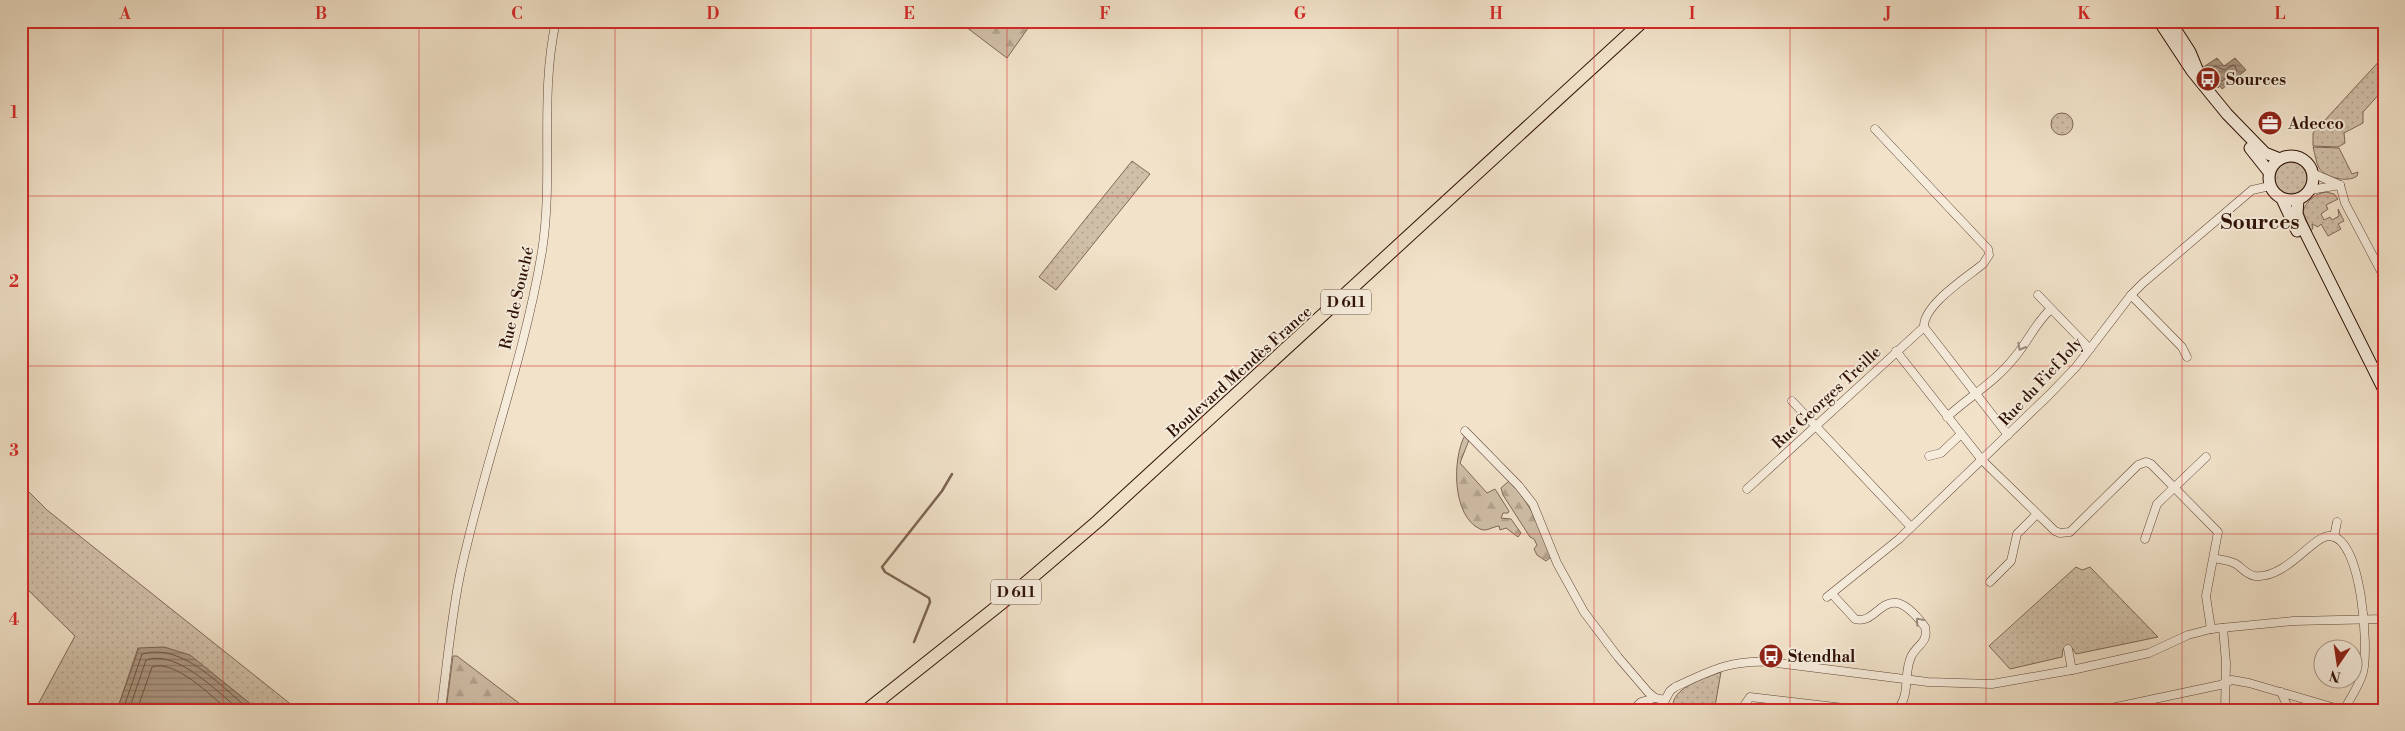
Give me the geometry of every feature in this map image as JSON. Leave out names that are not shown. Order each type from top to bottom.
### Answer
[{"type":"main road","name":"Boulevard Mendès France","points":[[867,710],[1001,604],[1091,527],[1642,21]]},
{"type":"main road","name":"Boulevard Mendès France","points":[[877,710],[1039,580],[1156,476],[1650,21]]},
{"type":"main road","points":[[2159,21],[2190,68],[2202,80],[2240,135],[2269,172],[2270,186],[2282,199],[2305,247],[2324,271]]},
{"type":"main road","points":[[2170,21],[2190,52],[2202,80]]},
{"type":"main road","points":[[2227,114],[2265,153],[2280,159]]},
{"type":"main road","points":[[2269,172],[2280,159],[2287,156],[2298,157],[2306,162],[2312,173],[2310,190],[2298,199],[2282,199]]},
{"type":"main road","points":[[2298,199],[2298,218],[2384,390]]},
{"type":"street","name":"Rue de Souché","points":[[440,710],[460,574],[518,353],[542,252],[547,202],[550,61],[556,21]]},
{"type":"street","points":[[1875,129],[1988,249],[1989,255],[1983,264],[1929,310],[1924,321],[1924,327],[2008,435]]},
{"type":"street","points":[[2312,173],[2340,185]]},
{"type":"street","points":[[2310,190],[2340,185]]},
{"type":"street","points":[[2340,185],[2345,203],[2384,277]]},
{"type":"street","name":"Rue du Fief Joly","points":[[1908,680],[1911,657],[1926,637],[1922,624],[1905,606],[1893,602],[1881,606],[1866,619],[1855,619],[1830,595],[1882,554],[2008,435],[2076,367],[2131,295],[2179,251],[2252,190],[2270,186]]},
{"type":"street","points":[[2038,295],[2090,349]]},
{"type":"street","points":[[2131,295],[2182,347],[2187,358]]},
{"type":"street","points":[[1947,417],[2016,357],[2037,322],[2051,309]]},
{"type":"street","name":"Rue Georges Treille","points":[[1747,489],[1924,327]]},
{"type":"street","points":[[1896,351],[1982,460],[2054,531],[2065,534],[2074,529],[2143,462],[2151,464],[2217,530],[2218,538],[2206,596],[2211,629]]},
{"type":"street","points":[[1792,401],[1911,527]]},
{"type":"street","points":[[1465,431],[1519,486],[1532,504],[1557,563],[1584,612],[1618,657],[1655,698]]},
{"type":"street","points":[[1929,456],[1940,453],[1961,434]]},
{"type":"street","points":[[2145,538],[2155,506],[2206,456]]},
{"type":"street","points":[[1990,582],[2011,561],[2017,534],[2037,514]]},
{"type":"street","points":[[2334,537],[2337,522]]},
{"type":"street","points":[[2102,710],[2226,684],[2232,680],[2343,710],[2362,674],[2364,618],[2360,591],[2346,546],[2334,537],[2322,537],[2294,562],[2261,576],[2253,576],[2234,564],[2214,558]]},
{"type":"street","points":[[1666,710],[1665,700],[1675,687],[1718,667],[1743,662],[1770,662],[1945,684],[1992,684],[2072,670],[2157,651],[2188,635],[2211,629],[2293,621],[2364,618],[2384,620]]},
{"type":"street","points":[[2223,628],[2226,663],[2225,710]]},
{"type":"street","points":[[2068,650],[2072,670]]},
{"type":"street","points":[[1897,710],[1904,700],[1908,680]]},
{"type":"street","points":[[2281,692],[2289,710]]},
{"type":"street","points":[[1741,710],[1750,697],[1861,710]]},
{"type":"street","points":[[1633,710],[1641,702],[1655,698],[1665,700]]},
{"type":"street","points":[[2311,710],[2318,702]]},
{"type":"green space","points":[[958,21],[1033,21],[1007,58]]},
{"type":"green space","points":[[2384,56],[2384,89],[2363,112],[2363,123],[2344,133],[2345,143],[2338,147],[2313,146],[2313,133]]},
{"type":"green space","points":[[2062,113],[2070,116],[2073,124],[2070,132],[2062,135],[2054,132],[2051,124],[2054,116]]},
{"type":"green space","points":[[2313,147],[2339,148],[2352,174],[2358,172],[2357,176],[2343,179],[2331,177],[2322,172],[2316,161]]},
{"type":"green space","points":[[1132,161],[1150,174],[1056,290],[1039,277]]},
{"type":"green space","points":[[2291,162],[2297,163],[2302,167],[2306,172],[2306,184],[2302,189],[2297,193],[2291,194],[2285,193],[2280,189],[2276,184],[2275,178],[2276,172],[2280,167],[2285,163]]},
{"type":"green space","points":[[2326,192],[2334,194],[2338,199],[2326,205],[2328,209],[2321,214],[2324,220],[2330,217],[2332,220],[2339,216],[2338,209],[2344,221],[2338,224],[2341,229],[2328,236],[2321,224],[2318,227],[2312,224],[2313,228],[2311,231],[2303,212],[2306,205],[2312,199],[2318,194]]},
{"type":"green space","points":[[1465,435],[1469,440],[1460,463],[1487,493],[1495,489],[1509,511],[1508,513],[1503,513],[1501,518],[1511,519],[1521,533],[1518,537],[1506,528],[1500,530],[1499,526],[1482,530],[1471,522],[1464,512],[1457,486],[1457,472],[1458,458]]},
{"type":"green space","points":[[1509,481],[1529,507],[1539,526],[1551,557],[1546,561],[1537,555],[1534,549],[1537,545],[1534,539],[1530,537],[1503,495],[1501,488]]},
{"type":"green space","points":[[21,484],[47,510],[298,710],[258,710],[222,681],[138,648],[117,710],[35,710],[75,636],[21,583]]},
{"type":"green space","points":[[2076,567],[2082,570],[2090,567],[2158,637],[2076,654],[2072,648],[2063,649],[2062,657],[2010,669],[1989,646]]},
{"type":"green space","points":[[453,656],[457,656],[528,710],[446,710]]},
{"type":"green space","points":[[1721,672],[1715,706],[1721,710],[1675,710],[1673,708],[1677,695],[1683,689],[1699,680]]},
{"type":"water","points":[[2217,58],[2224,66],[2235,58],[2246,70],[2222,89],[2220,86],[2218,88],[2202,68]]},
{"type":"water","points":[[164,647],[190,655],[258,710],[117,710],[139,648]]},
{"type":"waterway","points":[[914,642],[930,602],[929,598],[885,572],[882,567],[942,491],[952,474]]},
{"type":"place","name":"Sources","points":[[2208,79]]},
{"type":"place","name":"Adecco","points":[[2270,123]]},
{"type":"place","name":"Stendhal","points":[[1771,656]]},
{"type":"district","name":"Sources","points":[[2260,222]]}]
